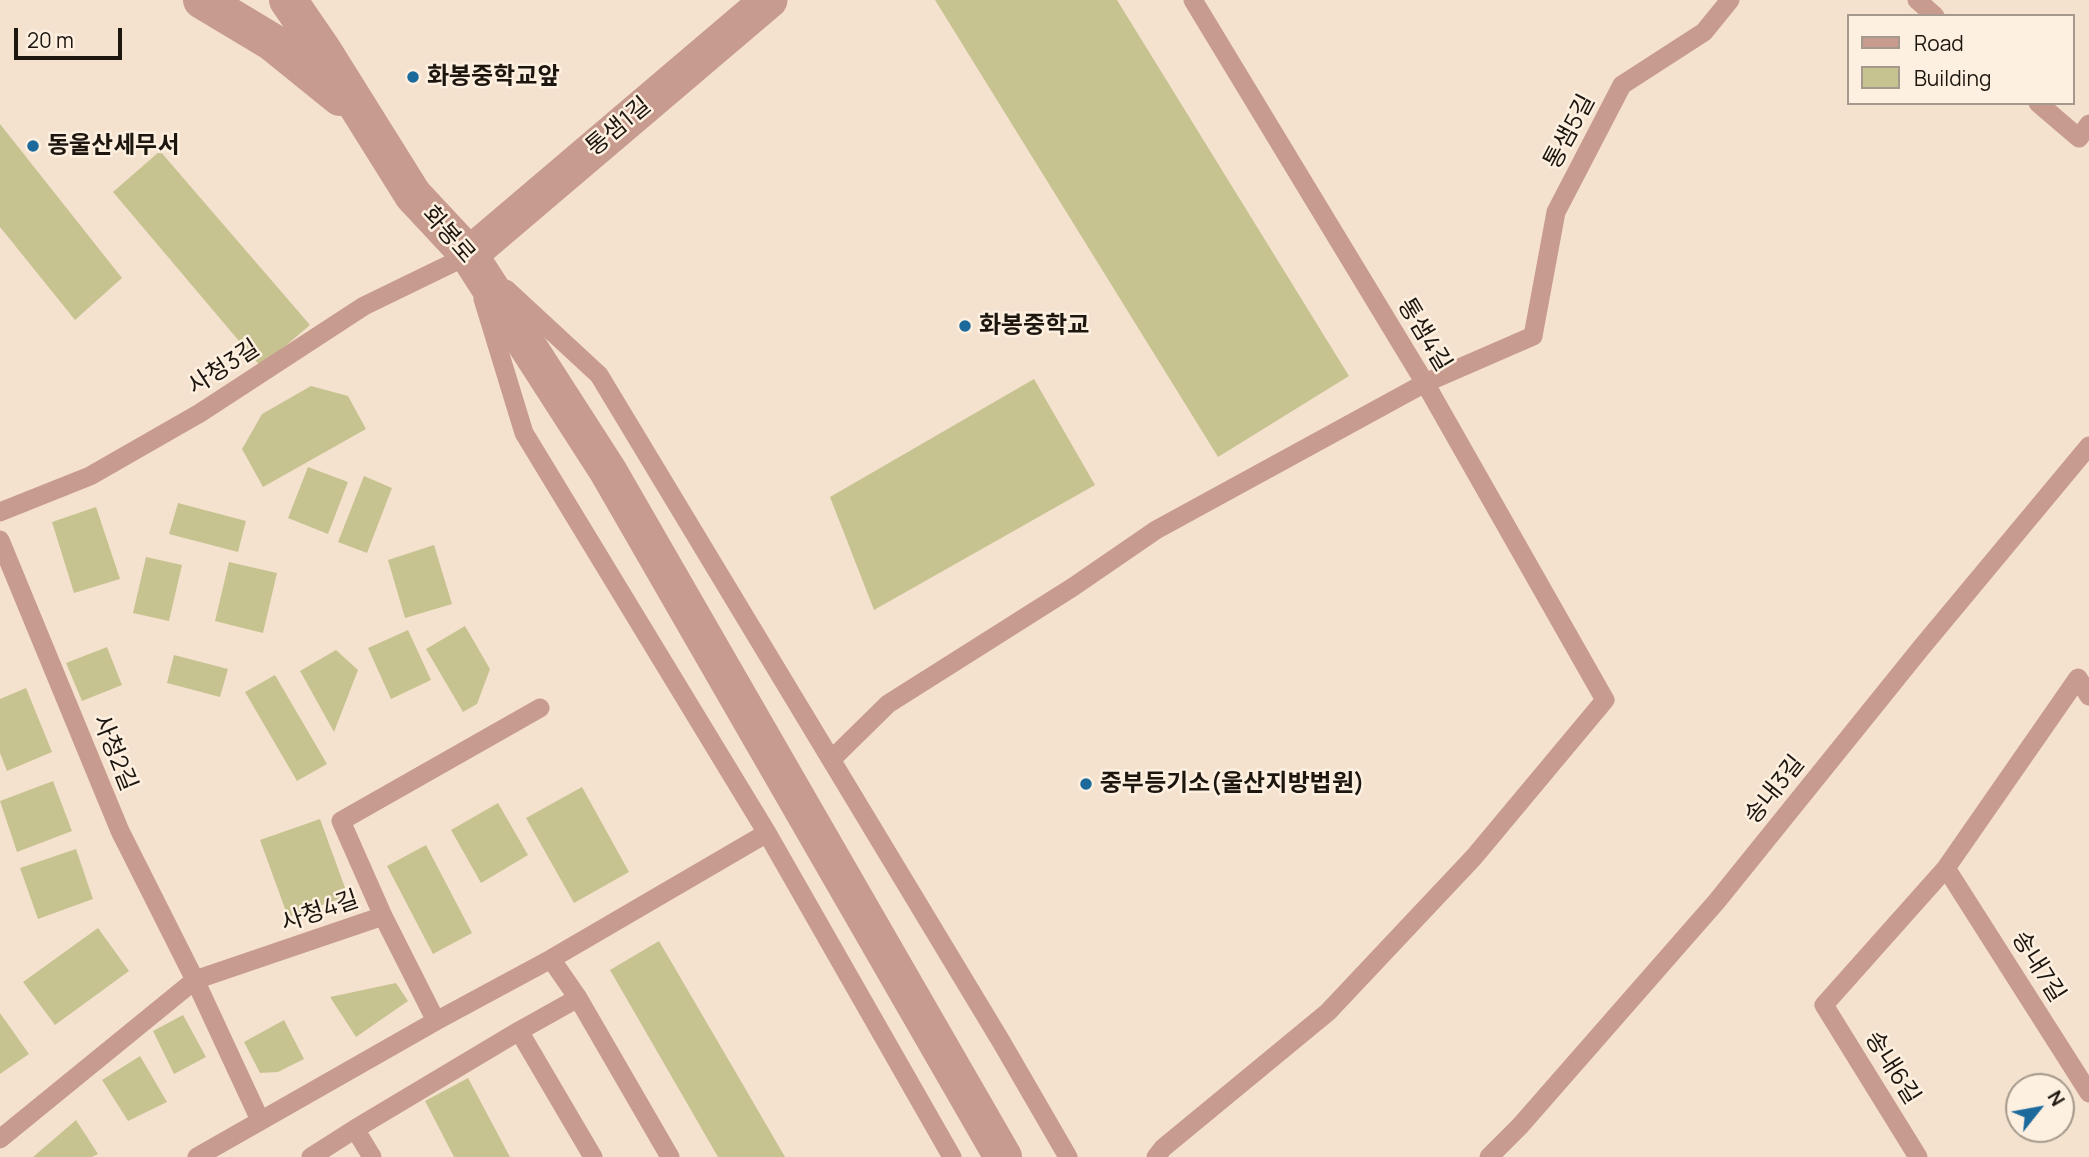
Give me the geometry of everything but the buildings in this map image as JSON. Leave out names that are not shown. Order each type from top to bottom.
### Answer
[{"type":"street","points":[[202,0],[272,42],[365,117]]},
{"type":"street","name":"화봉로","points":[[288,0],[413,195],[469,255],[608,471],[1003,1157]]},
{"type":"street","points":[[301,0],[323,51]]},
{"type":"street","name":"통샘1길","points":[[469,255],[769,0]]},
{"type":"lane","name":"통샘4길","points":[[1156,1157],[1163,1148],[1328,1012],[1474,857],[1605,700],[1425,383],[1193,0]]},
{"type":"lane","name":"통샘5길","points":[[1425,383],[1533,336],[1556,212],[1622,85],[1704,32],[1730,0]]},
{"type":"lane","points":[[1917,0],[1933,14]]},
{"type":"lane","points":[[2040,105],[2079,138],[2089,124]]},
{"type":"lane","name":"사청3길","points":[[0,512],[90,476],[200,412],[365,306],[469,255]]},
{"type":"lane","points":[[469,255],[599,375],[995,1031],[1068,1157]]},
{"type":"lane","points":[[469,255],[524,433],[768,834],[952,1157]]},
{"type":"lane","points":[[832,760],[888,704],[1073,587],[1156,530],[1425,383]]},
{"type":"lane","name":"송내3길","points":[[1489,1157],[1520,1126],[1717,901],[1921,648],[2089,446]]},
{"type":"lane","name":"사청2길","points":[[0,540],[120,831],[195,980],[260,1120]]},
{"type":"lane","points":[[1946,868],[2078,678],[2089,696]]},
{"type":"lane","name":"사청4길","points":[[0,1139],[195,980],[383,916],[341,821],[540,708]]},
{"type":"lane","points":[[197,1157],[768,834]]},
{"type":"lane","name":"송내6길","points":[[1918,1157],[1824,1005],[1946,868]]},
{"type":"lane","name":"송내7길","points":[[1946,868],[2089,1093]]},
{"type":"lane","points":[[383,916],[436,1021]]},
{"type":"lane","points":[[551,959],[578,998],[670,1157]]},
{"type":"lane","points":[[312,1157],[578,998]]},
{"type":"lane","points":[[519,1031],[593,1157]]},
{"type":"lane","points":[[355,1129],[372,1157]]},
{"type":"place","name":"화봉중학교앞","points":[[413,77]]},
{"type":"place","name":"동울산세무서","points":[[33,146]]},
{"type":"place","name":"화봉중학교","points":[[965,326]]},
{"type":"place","name":"중부등기소(울산지방법원)","points":[[1086,784]]}]
